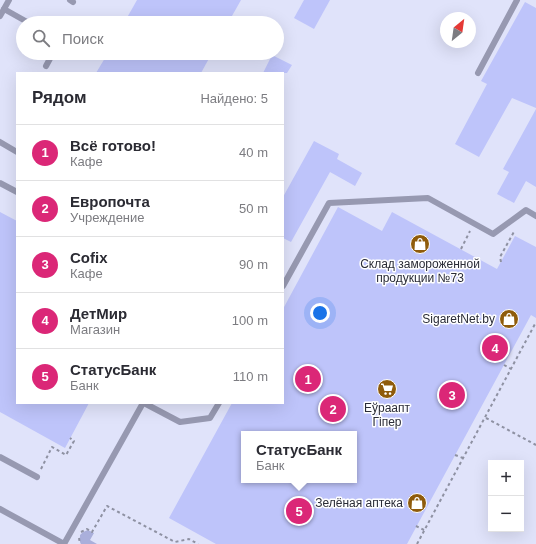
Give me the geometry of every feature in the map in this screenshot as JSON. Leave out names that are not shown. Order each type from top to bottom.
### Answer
[{"type":"lane","points":[[0,16],[9,0]]},
{"type":"lane","points":[[478,73],[517,0]]},
{"type":"lane","points":[[4,9],[16,16]]},
{"type":"lane","points":[[46,66],[49,60]]},
{"type":"lane","points":[[0,142],[16,151]]},
{"type":"lane","points":[[0,183],[16,191]]},
{"type":"lane","points":[[284,284],[329,203],[428,198],[493,234],[526,210],[536,216]]},
{"type":"lane","points":[[0,509],[64,544],[142,404]]},
{"type":"lane","points":[[145,404],[180,422],[210,418],[217,404]]},
{"type":"lane","points":[[0,457],[37,477]]},
{"type":"path","points":[[460,249],[474,224]]},
{"type":"path","points":[[501,262],[500,257],[515,230]]},
{"type":"path","points":[[417,544],[486,418],[535,324],[536,325]]},
{"type":"path","points":[[504,365],[511,369]]},
{"type":"path","points":[[486,418],[536,445]]},
{"type":"path","points":[[37,477],[52,447],[66,455],[74,441],[70,438]]},
{"type":"path","points":[[455,454],[463,458]]},
{"type":"path","points":[[80,544],[78,538],[79,535],[82,531],[87,529],[92,532],[107,506],[175,542],[189,539],[198,544]]},
{"type":"path","points":[[416,526],[424,530]]},
{"type":"shaded area","points":[[88,530],[94,533],[90,540],[97,544],[81,544],[80,535]]},
{"type":"building","points":[[137,0],[241,0],[232,16],[128,16]]},
{"type":"building","points":[[304,0],[330,0],[314,29],[294,18]]},
{"type":"building","points":[[525,2],[536,8],[536,108],[512,98],[479,157],[455,144],[487,84],[481,81]]},
{"type":"building","points":[[104,60],[208,60],[202,72],[97,72]]},
{"type":"building","points":[[270,60],[282,60],[292,65],[287,73],[264,72]]},
{"type":"building","points":[[536,109],[536,187],[526,181],[514,203],[497,194],[509,172],[503,169]]},
{"type":"building","points":[[314,141],[339,154],[337,159],[362,173],[355,186],[330,172],[291,242],[284,238],[284,195]]},
{"type":"building","name":"Еўраапт Гіпер","points":[[338,207],[382,231],[392,212],[497,269],[515,236],[536,247],[536,318],[531,315],[407,544],[216,544],[169,518],[231,404],[284,404],[284,307]]},
{"type":"building","points":[[0,212],[16,220],[16,404],[88,404],[65,448],[0,412]]},
{"type":"place","name":"Склад замороженной продукции №73","points":[[420,244]]},
{"type":"place","name":"SigaretNet.by","points":[[509,319]]},
{"type":"place","name":"ДетМир","points":[[495,348]]},
{"type":"place","name":"Всё готово!","points":[[308,379]]},
{"type":"place","name":"Еўраапт Гіпер","points":[[387,389]]},
{"type":"place","name":"Cofix","points":[[452,395]]},
{"type":"place","name":"Европочта","points":[[333,409]]},
{"type":"place","name":"Зелёная аптека","points":[[417,503]]},
{"type":"place","name":"СтатусБанк","points":[[299,511]]}]
